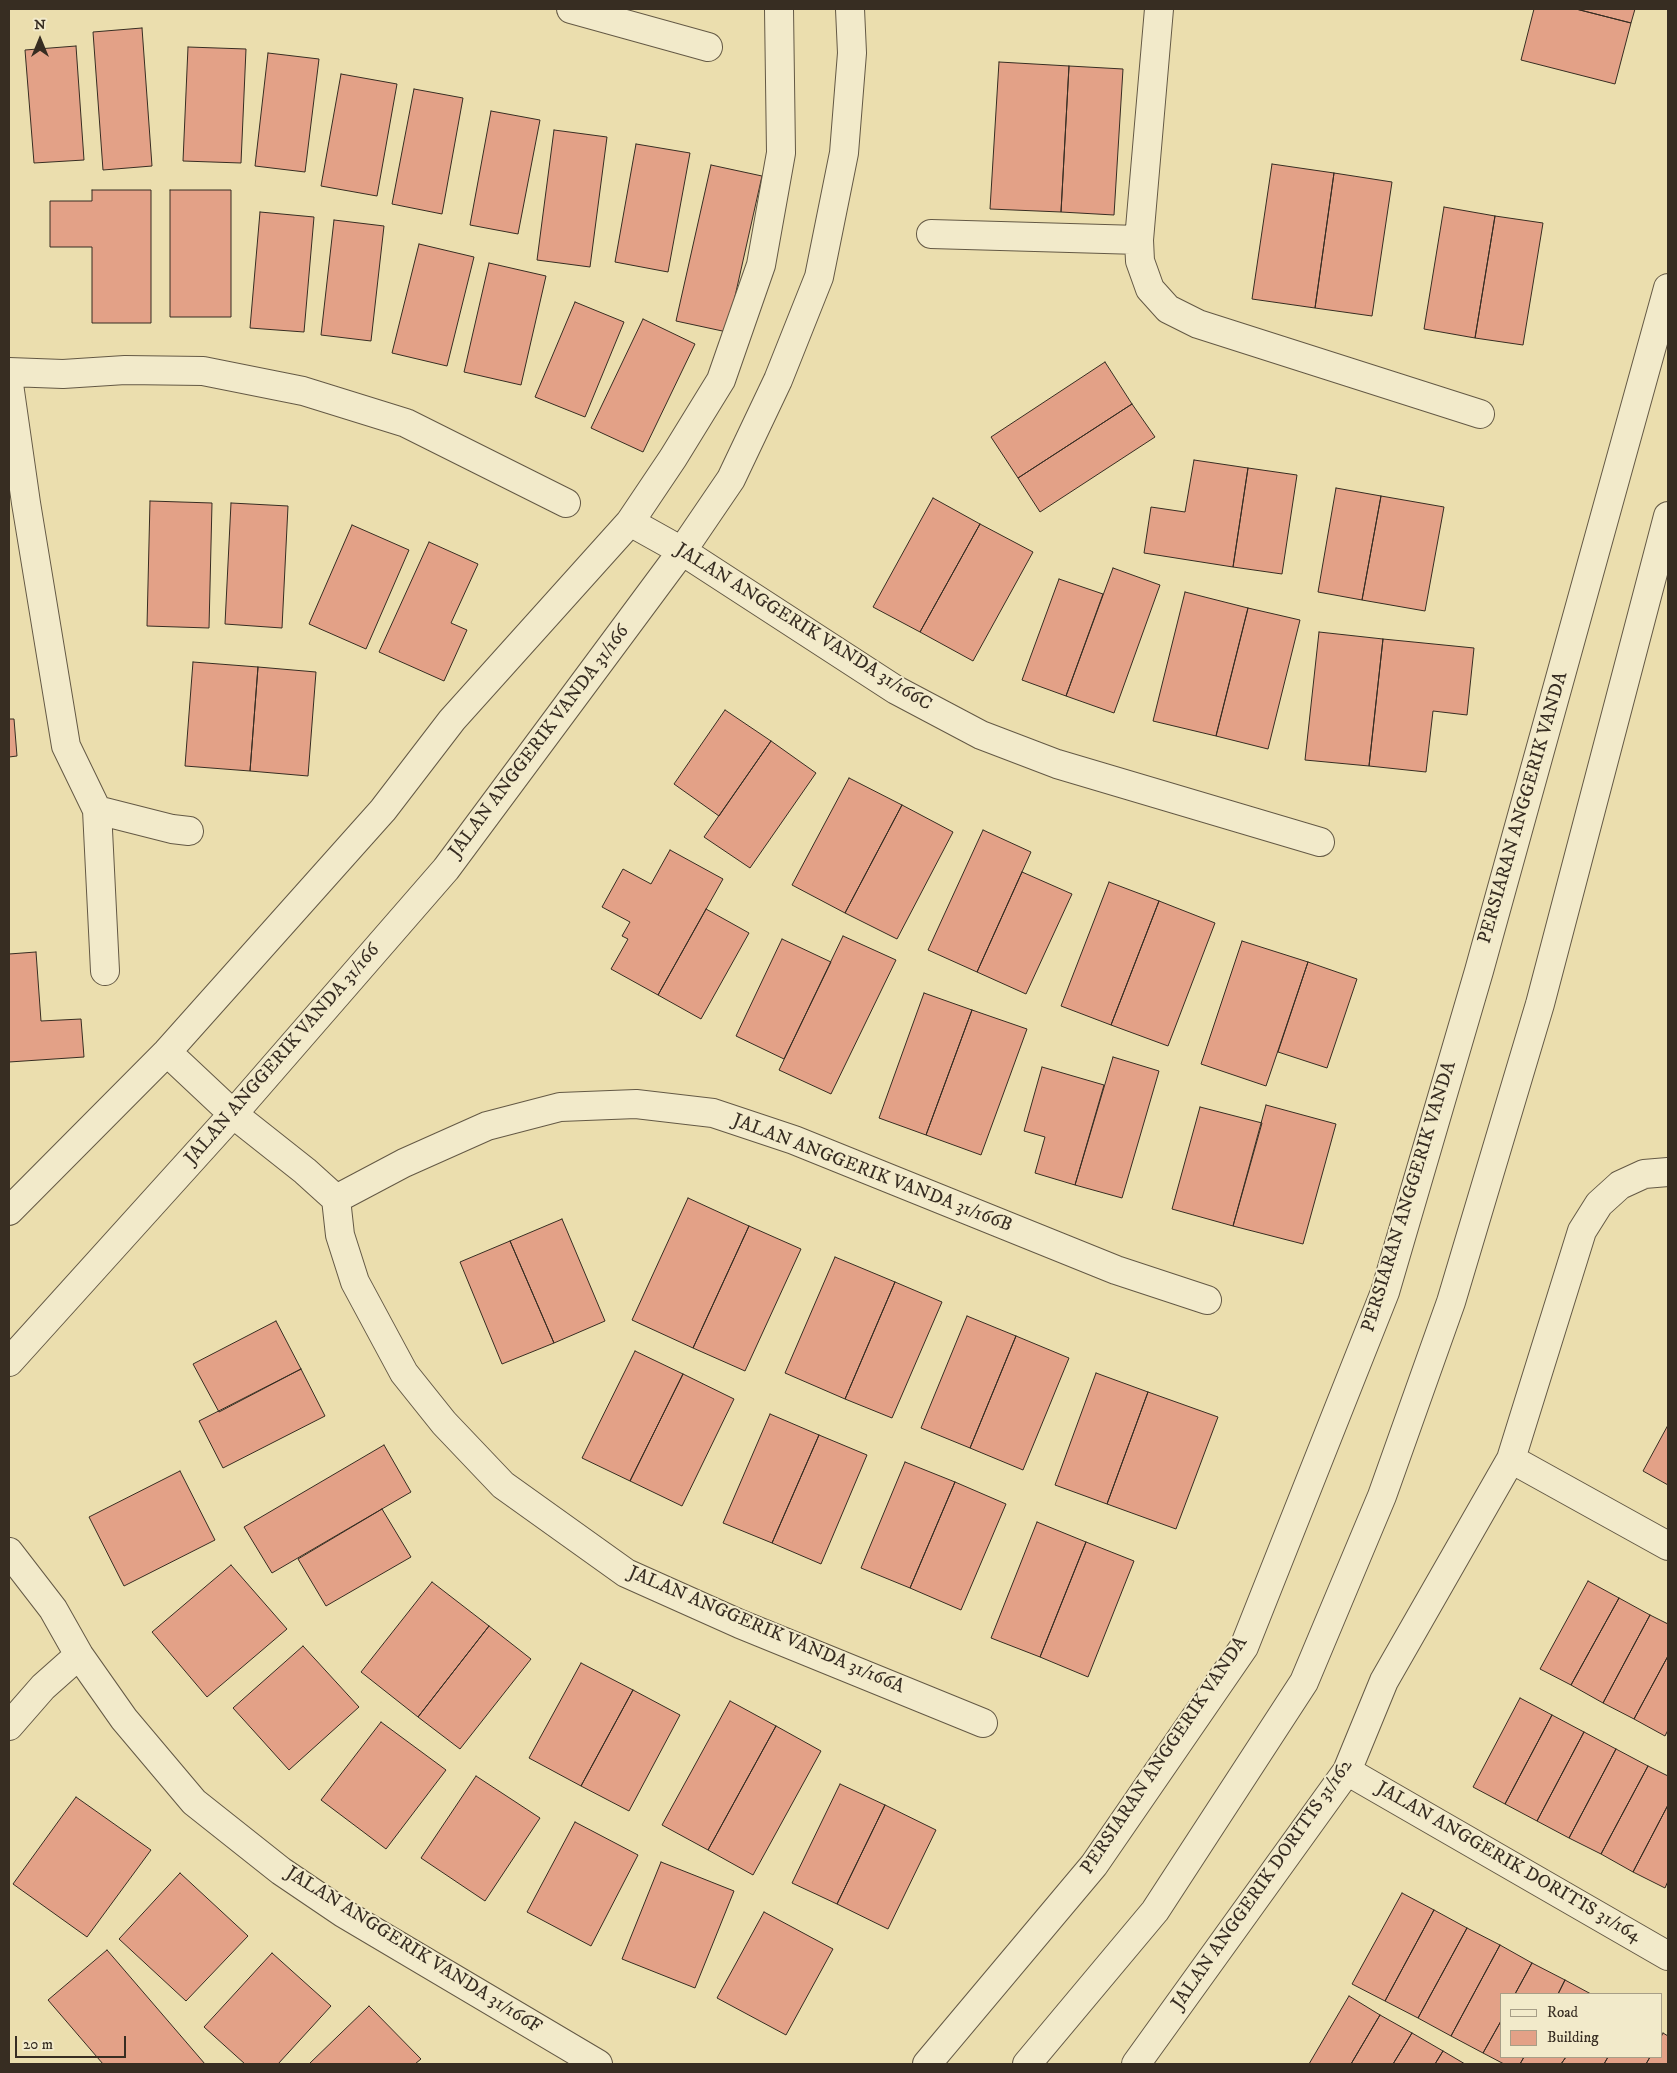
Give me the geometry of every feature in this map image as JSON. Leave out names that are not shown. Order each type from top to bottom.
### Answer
[{"type":"street","points":[[571,9],[708,47]]},
{"type":"street","points":[[9,1211],[167,1052],[383,810],[452,720],[630,522],[673,458],[720,380],[761,265],[781,153],[779,9]]},
{"type":"street","name":"JALAN ANGGERIK VANDA 31/166","points":[[9,1362],[233,1114],[446,869],[682,551],[731,479],[778,380],[819,277],[844,153],[852,52],[850,9]]},
{"type":"street","points":[[1159,9],[1139,240],[1140,261],[1150,289],[1168,309],[1198,324],[1480,414]]},
{"type":"street","points":[[931,234],[1139,240]]},
{"type":"street","name":"PERSIARAN ANGGERIK VANDA","points":[[927,2064],[1094,1865],[1244,1646],[1385,1292],[1481,962],[1668,288]]},
{"type":"street","points":[[9,372],[63,374],[124,370],[203,371],[303,391],[406,423],[566,503]]},
{"type":"street","points":[[9,384],[66,746],[97,810],[105,971]]},
{"type":"street","points":[[1027,2064],[1155,1911],[1304,1682],[1382,1496],[1451,1302],[1540,1004],[1668,516]]},
{"type":"street","name":"JALAN ANGGERIK VANDA 31/166C","points":[[630,522],[682,551],[896,690],[982,734],[1057,764],[1320,842]]},
{"type":"street","points":[[97,810],[172,829],[189,831]]},
{"type":"street","points":[[167,1052],[233,1114],[305,1170],[336,1200]]},
{"type":"street","name":"JALAN ANGGERIK VANDA 31/166B","points":[[336,1200],[404,1163],[487,1126],[560,1107],[636,1104],[713,1113],[794,1140],[1116,1270],[1206,1300]]},
{"type":"street","name":"JALAN ANGGERIK DORITIS 31/162","points":[[1136,2064],[1347,1771],[1384,1681],[1511,1459],[1582,1231],[1599,1204],[1620,1185],[1656,1173]]},
{"type":"street","name":"JALAN ANGGERIK VANDA 31/166A","points":[[336,1200],[340,1234],[355,1282],[404,1373],[444,1423],[503,1485],[626,1573],[740,1624],[983,1723]]},
{"type":"street","points":[[1511,1459],[1668,1546]]},
{"type":"street","name":"JALAN ANGGERIK VANDA 31/166F","points":[[9,1552],[54,1609],[79,1654],[124,1719],[194,1802],[281,1871],[343,1913],[598,2064]]},
{"type":"street","points":[[9,1726],[43,1687],[79,1654]]},
{"type":"street","name":"JALAN ANGGERIK DORITIS 31/164","points":[[1347,1771],[1668,1956]]},
{"type":"building","points":[[1534,9],[1576,9],[1631,23],[1615,84],[1521,60]]},
{"type":"building","points":[[1576,9],[1635,9],[1631,23]]},
{"type":"building","points":[[142,28],[152,166],[103,170],[93,32]]},
{"type":"building","points":[[76,46],[84,160],[34,163],[25,50]]},
{"type":"building","points":[[188,47],[246,49],[241,163],[183,161]]},
{"type":"building","points":[[268,53],[319,59],[305,172],[255,166]]},
{"type":"building","points":[[999,62],[1069,66],[1061,212],[990,209]]},
{"type":"building","points":[[1069,66],[1123,69],[1114,215],[1061,212]]},
{"type":"building","points":[[341,74],[397,84],[377,196],[321,186]]},
{"type":"building","points":[[414,89],[463,98],[442,214],[392,204]]},
{"type":"building","points":[[491,111],[540,120],[518,234],[470,225]]},
{"type":"building","points":[[554,130],[607,137],[590,267],[537,260]]},
{"type":"building","points":[[636,144],[690,153],[668,272],[615,262]]},
{"type":"building","points":[[1272,164],[1334,173],[1315,308],[1252,299]]},
{"type":"building","points":[[711,165],[762,176],[727,332],[676,321]]},
{"type":"building","points":[[1334,173],[1392,182],[1372,316],[1315,308]]},
{"type":"building","points":[[92,190],[151,190],[151,323],[92,323],[92,247],[50,247],[50,201],[92,201]]},
{"type":"building","points":[[170,190],[231,190],[231,317],[170,317]]},
{"type":"building","points":[[1444,207],[1495,216],[1475,338],[1424,329]]},
{"type":"building","points":[[260,212],[314,217],[304,332],[250,328]]},
{"type":"building","points":[[1495,216],[1543,223],[1523,345],[1475,338]]},
{"type":"building","points":[[334,220],[384,226],[371,341],[321,335]]},
{"type":"building","points":[[419,244],[474,257],[447,366],[392,353]]},
{"type":"building","points":[[489,263],[546,276],[521,385],[464,372]]},
{"type":"building","points":[[575,302],[624,322],[585,417],[535,397]]},
{"type":"building","points":[[643,319],[695,344],[643,452],[591,428]]},
{"type":"building","points":[[1105,362],[1132,404],[1018,478],[991,437]]},
{"type":"building","points":[[1132,404],[1155,437],[1040,512],[1018,478]]},
{"type":"building","points":[[1194,460],[1248,468],[1233,567],[1144,553],[1151,507],[1185,512]]},
{"type":"building","points":[[1248,468],[1297,475],[1282,574],[1233,567]]},
{"type":"building","points":[[1336,488],[1381,496],[1362,600],[1318,592]]},
{"type":"building","points":[[1381,496],[1444,507],[1425,611],[1362,600]]},
{"type":"building","points":[[933,498],[980,524],[920,632],[873,607]]},
{"type":"building","points":[[150,501],[212,503],[209,628],[147,626]]},
{"type":"building","points":[[231,503],[288,506],[282,628],[225,624]]},
{"type":"building","points":[[980,524],[1033,552],[973,661],[920,632]]},
{"type":"building","points":[[352,525],[409,550],[366,649],[309,624]]},
{"type":"building","points":[[429,542],[478,564],[451,623],[467,630],[444,681],[379,652]]},
{"type":"building","points":[[1113,568],[1160,585],[1114,713],[1066,696]]},
{"type":"building","points":[[1059,579],[1103,594],[1066,696],[1022,680]]},
{"type":"building","points":[[1185,592],[1248,608],[1216,736],[1153,721]]},
{"type":"building","points":[[1248,608],[1300,620],[1268,749],[1216,736]]},
{"type":"building","points":[[1319,632],[1383,639],[1369,766],[1305,760]]},
{"type":"building","points":[[1383,639],[1474,648],[1467,715],[1433,711],[1426,772],[1369,766]]},
{"type":"building","points":[[193,662],[258,667],[250,771],[185,766]]},
{"type":"building","points":[[258,667],[316,672],[308,776],[250,771]]},
{"type":"building","points":[[725,710],[771,741],[719,816],[674,784]]},
{"type":"building","points":[[9,719],[14,719],[17,756],[9,757]]},
{"type":"building","points":[[771,741],[816,773],[750,868],[704,837]]},
{"type":"building","points":[[849,778],[902,805],[845,913],[792,885]]},
{"type":"building","points":[[902,805],[953,832],[897,939],[845,913]]},
{"type":"building","points":[[983,830],[1031,852],[977,972],[928,950]]},
{"type":"building","points":[[670,850],[723,879],[658,995],[611,969],[628,939],[622,936],[630,922],[602,907],[623,869],[651,884]]},
{"type":"building","points":[[1022,872],[1072,894],[1026,994],[977,972]]},
{"type":"building","points":[[1109,882],[1159,901],[1111,1025],[1061,1006]]},
{"type":"building","points":[[1159,901],[1215,923],[1168,1046],[1111,1025]]},
{"type":"building","points":[[706,909],[749,933],[701,1019],[658,995]]},
{"type":"building","points":[[843,936],[896,960],[831,1094],[779,1070]]},
{"type":"building","points":[[782,939],[831,962],[784,1059],[736,1036]]},
{"type":"building","points":[[1242,941],[1308,962],[1266,1086],[1201,1064]]},
{"type":"building","points":[[36,952],[41,1021],[81,1019],[84,1057],[9,1062],[9,954]]},
{"type":"building","points":[[1308,962],[1357,979],[1327,1068],[1278,1052]]},
{"type":"building","points":[[924,993],[972,1010],[926,1135],[879,1118]]},
{"type":"building","points":[[972,1010],[1027,1029],[981,1155],[926,1135]]},
{"type":"building","points":[[1113,1057],[1159,1071],[1122,1198],[1075,1185]]},
{"type":"building","points":[[1042,1067],[1104,1085],[1075,1185],[1035,1173],[1045,1137],[1024,1131]]},
{"type":"building","points":[[1266,1105],[1336,1124],[1303,1244],[1233,1226]]},
{"type":"building","points":[[1200,1107],[1262,1123],[1233,1226],[1172,1209]]},
{"type":"building","points":[[688,1198],[749,1226],[693,1348],[632,1320]]},
{"type":"building","points":[[562,1219],[605,1321],[554,1343],[510,1241]]},
{"type":"building","points":[[749,1226],[801,1249],[745,1371],[693,1348]]},
{"type":"building","points":[[510,1241],[554,1343],[502,1364],[460,1262]]},
{"type":"building","points":[[835,1257],[895,1282],[845,1399],[785,1373]]},
{"type":"building","points":[[895,1282],[942,1302],[892,1418],[845,1399]]},
{"type":"building","points":[[967,1316],[1016,1336],[970,1448],[921,1428]]},
{"type":"building","points":[[276,1321],[301,1369],[219,1412],[193,1364]]},
{"type":"building","points":[[1016,1336],[1069,1358],[1023,1470],[970,1448]]},
{"type":"building","points":[[635,1351],[683,1374],[630,1481],[582,1458]]},
{"type":"building","points":[[301,1369],[325,1416],[223,1468],[199,1421]]},
{"type":"building","points":[[1096,1373],[1148,1392],[1107,1504],[1055,1485]]},
{"type":"building","points":[[683,1374],[734,1399],[682,1506],[630,1481]]},
{"type":"building","points":[[1148,1392],[1218,1417],[1176,1529],[1107,1504]]},
{"type":"building","points":[[770,1414],[819,1435],[772,1543],[723,1523]]},
{"type":"building","points":[[1668,1425],[1668,1485],[1643,1471]]},
{"type":"building","points":[[819,1435],[867,1455],[821,1564],[772,1543]]},
{"type":"building","points":[[384,1445],[411,1492],[272,1573],[244,1527]]},
{"type":"building","points":[[905,1462],[955,1482],[910,1588],[861,1568]]},
{"type":"building","points":[[180,1471],[215,1540],[124,1586],[89,1517]]},
{"type":"building","points":[[955,1482],[1006,1504],[961,1610],[910,1588]]},
{"type":"building","points":[[382,1509],[411,1557],[326,1606],[298,1559]]},
{"type":"building","points":[[1037,1522],[1086,1542],[1040,1657],[991,1638]]},
{"type":"building","points":[[1086,1542],[1134,1561],[1088,1677],[1040,1657]]},
{"type":"building","points":[[231,1565],[287,1629],[207,1697],[152,1632]]},
{"type":"building","points":[[1588,1581],[1619,1598],[1571,1685],[1540,1669]]},
{"type":"building","points":[[432,1582],[489,1626],[418,1717],[361,1672]]},
{"type":"building","points":[[1619,1598],[1650,1615],[1603,1703],[1571,1685]]},
{"type":"building","points":[[1650,1615],[1668,1624],[1668,1656],[1634,1719],[1603,1703]]},
{"type":"building","points":[[489,1626],[531,1659],[460,1749],[418,1717]]},
{"type":"building","points":[[303,1646],[359,1707],[289,1770],[233,1708]]},
{"type":"building","points":[[1668,1656],[1668,1730],[1665,1736],[1634,1719]]},
{"type":"building","points":[[581,1663],[633,1690],[581,1786],[529,1758]]},
{"type":"building","points":[[633,1690],[680,1715],[629,1811],[581,1786]]},
{"type":"building","points":[[1520,1698],[1552,1715],[1505,1804],[1473,1787]]},
{"type":"building","points":[[730,1701],[776,1726],[708,1850],[662,1825]]},
{"type":"building","points":[[1552,1715],[1584,1732],[1537,1821],[1505,1804]]},
{"type":"building","points":[[381,1722],[446,1770],[386,1849],[321,1800]]},
{"type":"building","points":[[776,1726],[821,1751],[753,1875],[708,1850]]},
{"type":"building","points":[[1584,1732],[1616,1749],[1569,1838],[1537,1821]]},
{"type":"building","points":[[1616,1749],[1648,1766],[1601,1854],[1569,1838]]},
{"type":"building","points":[[1648,1766],[1668,1776],[1668,1805],[1633,1872],[1601,1854]]},
{"type":"building","points":[[476,1776],[540,1818],[485,1901],[421,1858]]},
{"type":"building","points":[[840,1784],[885,1805],[837,1904],[792,1883]]},
{"type":"building","points":[[76,1797],[151,1850],[87,1937],[13,1884]]},
{"type":"building","points":[[885,1805],[936,1830],[888,1929],[837,1904]]},
{"type":"building","points":[[1668,1805],[1668,1881],[1665,1888],[1633,1872]]},
{"type":"building","points":[[575,1822],[638,1855],[591,1946],[527,1912]]},
{"type":"building","points":[[661,1862],[734,1891],[695,1988],[622,1959]]},
{"type":"building","points":[[180,1873],[248,1936],[186,2001],[119,1939]]},
{"type":"building","points":[[1402,1893],[1434,1910],[1385,2001],[1352,1984]]},
{"type":"building","points":[[1434,1910],[1467,1928],[1418,2018],[1385,2001]]},
{"type":"building","points":[[764,1912],[833,1949],[786,2035],[717,1998]]},
{"type":"building","points":[[1467,1928],[1500,1945],[1451,2036],[1418,2018]]},
{"type":"building","points":[[1500,1945],[1532,1963],[1516,1993],[1500,1993],[1500,2023],[1483,2053],[1451,2036]]},
{"type":"building","points":[[107,1950],[205,2064],[103,2064],[48,2000]]},
{"type":"building","points":[[272,1953],[331,2006],[278,2064],[245,2064],[204,2027]]},
{"type":"building","points":[[1532,1963],[1565,1980],[1558,1993],[1516,1993]]},
{"type":"building","points":[[1565,1980],[1589,1993],[1558,1993]]},
{"type":"building","points":[[1349,1996],[1380,2015],[1351,2064],[1309,2064]]},
{"type":"building","points":[[369,2006],[421,2059],[415,2064],[309,2064]]},
{"type":"building","points":[[1380,2015],[1412,2033],[1393,2064],[1351,2064]]},
{"type":"building","points":[[1500,2023],[1500,2058],[1523,2058],[1520,2064],[1504,2064],[1483,2053]]},
{"type":"building","points":[[1412,2033],[1443,2051],[1435,2064],[1393,2064]]},
{"type":"building","points":[[1663,2033],[1668,2036],[1668,2064],[1646,2064],[1649,2058],[1662,2058]]},
{"type":"building","points":[[1443,2051],[1465,2064],[1435,2064]]},
{"type":"building","points":[[1523,2058],[1565,2058],[1561,2064],[1520,2064]]},
{"type":"building","points":[[1565,2058],[1607,2058],[1604,2064],[1561,2064]]},
{"type":"building","points":[[1607,2058],[1649,2058],[1646,2064],[1604,2064]]}]
